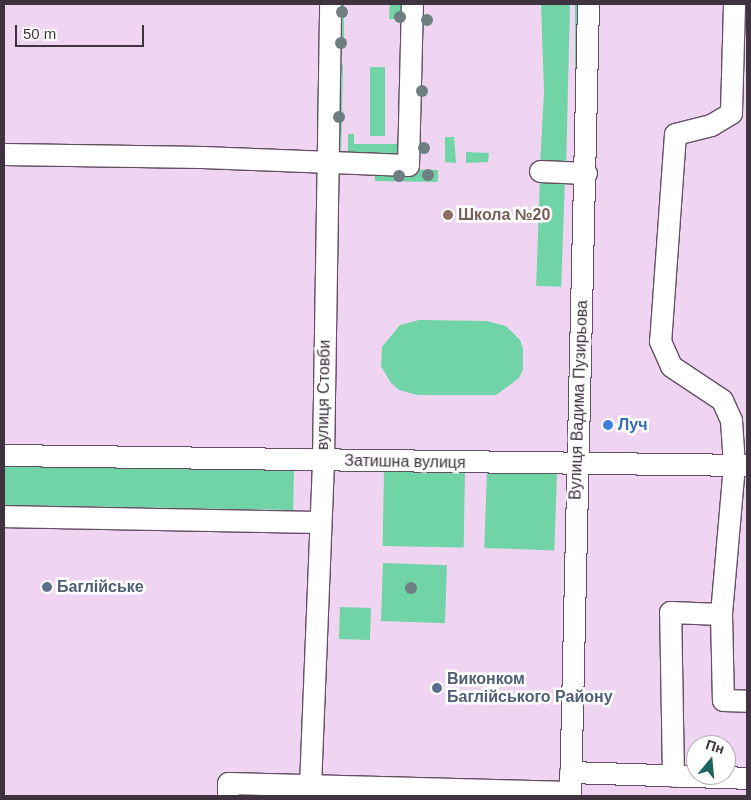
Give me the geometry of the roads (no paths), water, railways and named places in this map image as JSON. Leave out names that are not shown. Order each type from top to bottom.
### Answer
[{"type":"street","name":"вулиця Стовби","points":[[310,786],[323,460],[330,4]]},
{"type":"street","points":[[4,154],[202,157],[408,165],[412,4]]},
{"type":"street","name":"Вулиця Вадима Пузирьова","points":[[570,787],[586,173],[588,4]]},
{"type":"street","points":[[734,4],[731,113],[710,125],[675,134],[660,341],[671,366],[722,400],[731,420],[741,465],[721,614],[723,700],[747,701]]},
{"type":"street","points":[[540,171],[586,173]]},
{"type":"street","name":"Затишна вулиця","points":[[4,455],[741,465]]},
{"type":"street","points":[[4,516],[320,522]]},
{"type":"street","points":[[672,776],[670,612],[721,614]]},
{"type":"street","points":[[228,790],[310,786],[570,787],[672,776],[747,778]]},
{"type":"place","name":"Школа №20","points":[[448,215]]},
{"type":"place","name":"Луч","points":[[608,425]]},
{"type":"place","name":"Баглійське","points":[[47,587]]},
{"type":"place","name":"Виконком Баглійського Району","points":[[437,688]]}]
